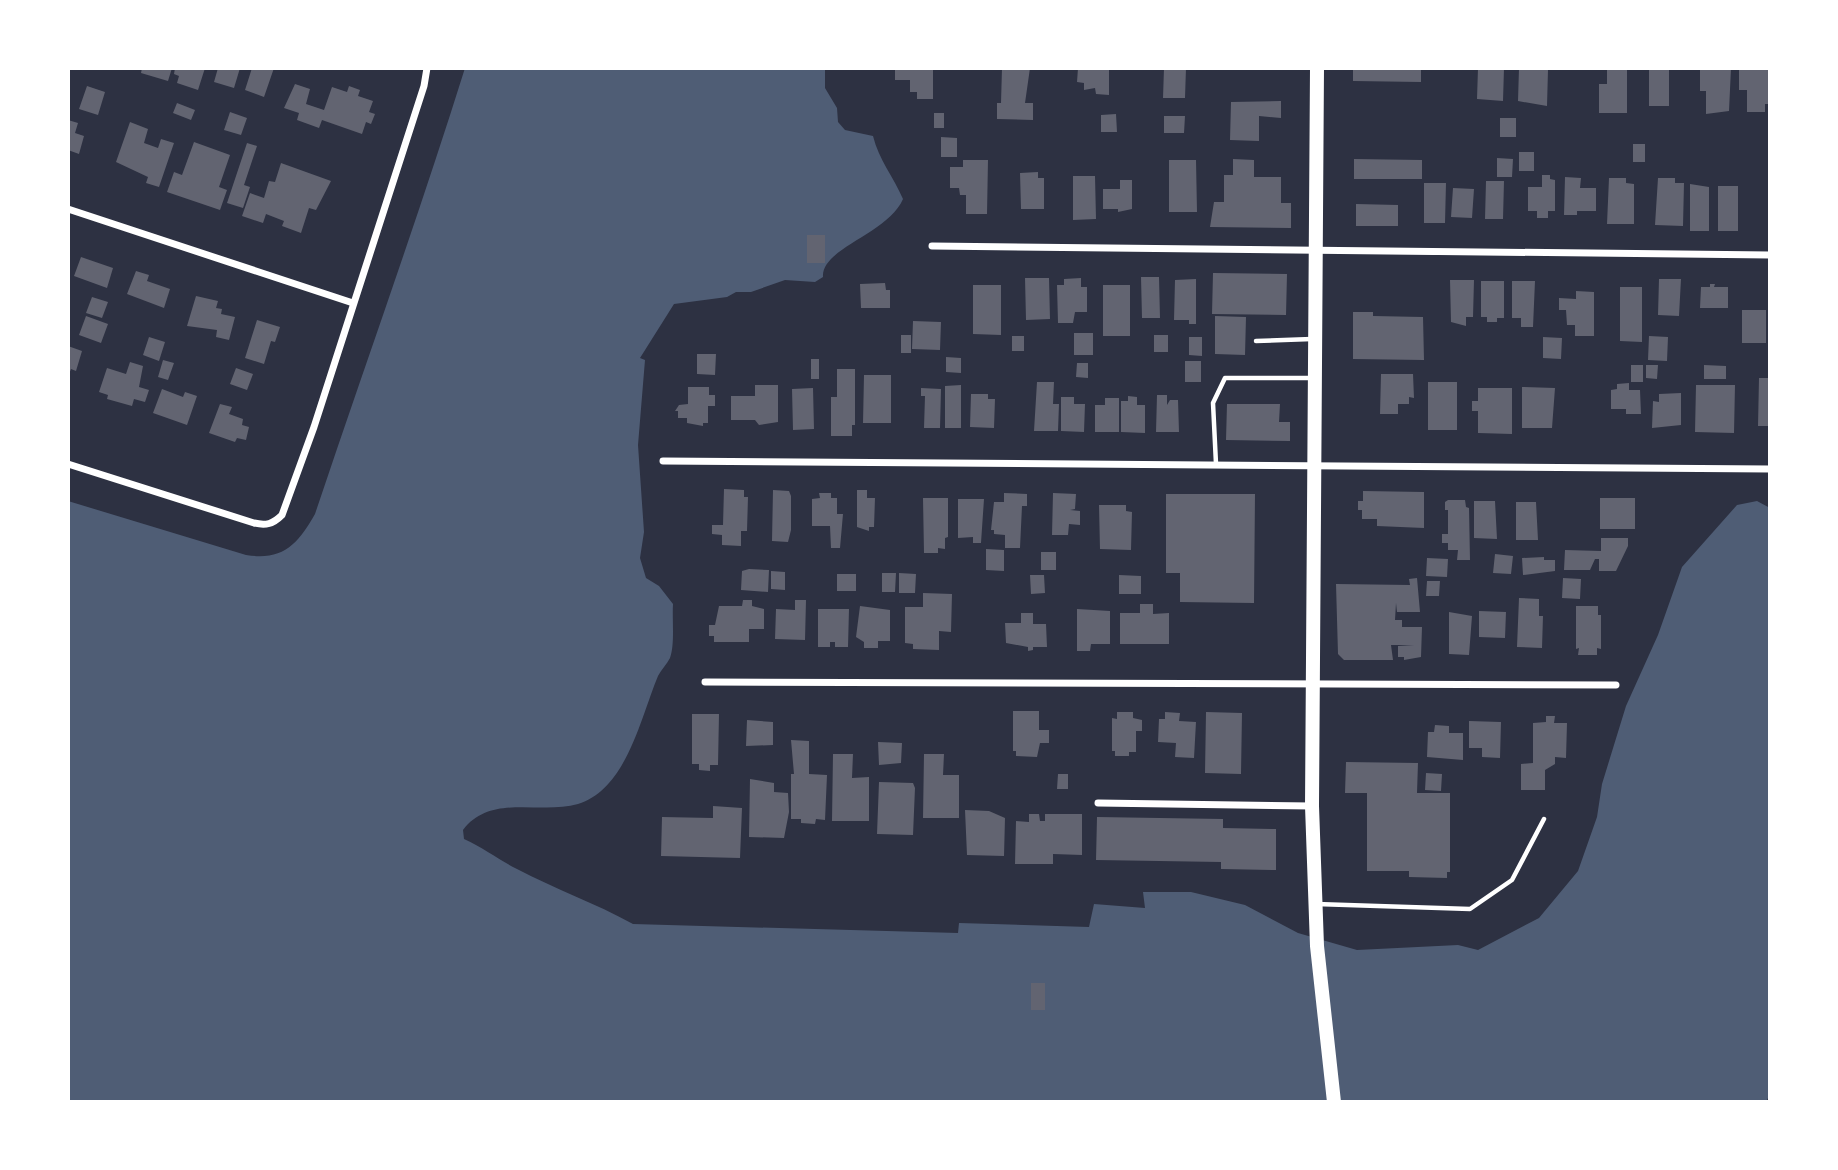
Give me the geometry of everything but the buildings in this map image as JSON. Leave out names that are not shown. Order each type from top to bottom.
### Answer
[{"type":"main road","points":[[1317,68],[1311,806],[1317,946],[1334,1102]]},
{"type":"street","points":[[68,464],[254,523],[264,525],[275,522],[282,515],[314,427],[427,70],[416,68]]},
{"type":"street","points":[[68,209],[353,303]]},
{"type":"street","points":[[932,246],[1770,255]]},
{"type":"street","points":[[663,461],[1770,469]]},
{"type":"street","points":[[705,682],[1616,685]]},
{"type":"street","points":[[1098,803],[1311,806]]},
{"type":"lane","points":[[1256,341],[1316,339]]},
{"type":"lane","points":[[1216,464],[1213,403],[1225,378],[1316,377]]},
{"type":"lane","points":[[1315,904],[1470,909],[1512,880],[1544,819]]},
{"type":"water","points":[[465,68],[825,68],[825,88],[837,108],[838,122],[845,130],[873,136],[903,199],[884,222],[833,258],[825,267],[823,277],[815,282],[785,280],[751,292],[736,292],[727,297],[674,304],[640,358],[645,360],[638,445],[644,532],[640,558],[646,578],[659,586],[673,604],[670,658],[658,676],[630,749],[609,783],[595,796],[563,807],[517,807],[487,812],[474,819],[463,830],[464,839],[531,876],[633,924],[958,933],[959,923],[1089,927],[1094,904],[1145,908],[1143,892],[1191,892],[1245,905],[1298,933],[1357,950],[1458,945],[1478,950],[1539,918],[1578,871],[1597,817],[1602,784],[1626,706],[1658,635],[1682,567],[1737,505],[1757,501],[1770,508],[1770,1094],[1766,1102],[68,1102],[68,501],[246,555],[280,553],[295,542],[315,514]]}]
